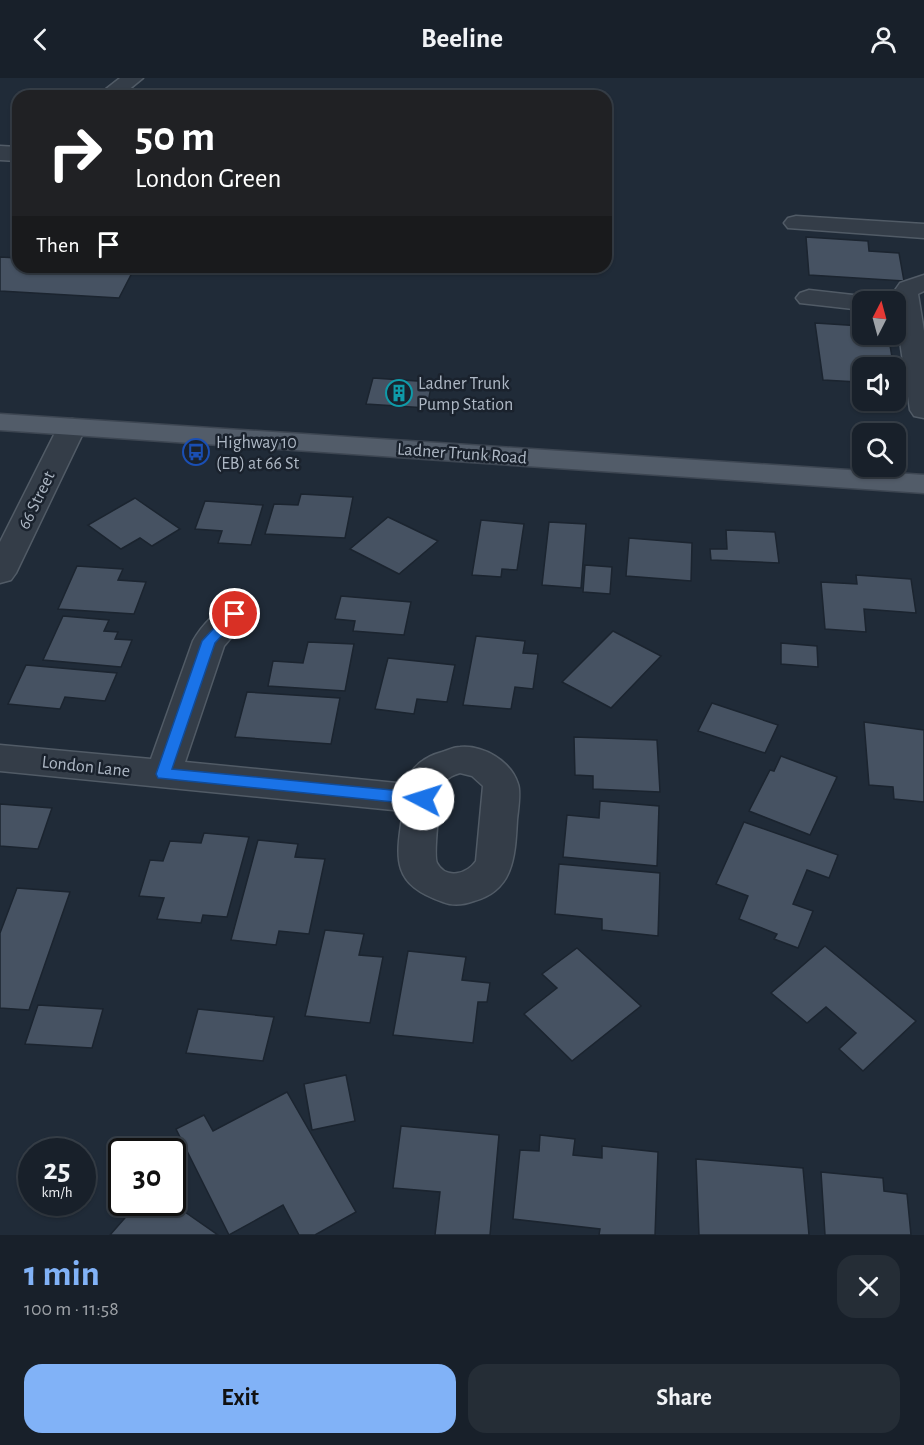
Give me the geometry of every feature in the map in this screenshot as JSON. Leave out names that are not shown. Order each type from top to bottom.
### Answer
[{"type":"main road","name":"Ladner Trunk Road","points":[[0,422],[924,484]]},
{"type":"street","points":[[116,90],[133,78]]},
{"type":"street","points":[[796,223],[924,231]]},
{"type":"street","points":[[906,292],[909,288],[924,282]]},
{"type":"street","points":[[809,298],[852,301]]},
{"type":"street","points":[[906,330],[924,410]]},
{"type":"street","name":"66 Street","points":[[0,573],[72,427]]},
{"type":"street","points":[[163,774],[209,641],[235,614]]},
{"type":"street","name":"London Lane","points":[[0,758],[423,799]]},
{"type":"building","points":[[806,237],[868,241],[869,251],[899,253],[904,281],[809,275]]},
{"type":"building","points":[[0,257],[12,258],[12,273],[132,273],[119,298],[0,291]]},
{"type":"building","points":[[815,323],[852,325],[852,345],[890,345],[892,357],[852,357],[852,382],[823,380]]},
{"type":"building","name":"Ladner Trunk Pump Station","points":[[373,378],[432,382],[427,408],[366,404]]},
{"type":"building","points":[[301,494],[353,497],[345,538],[265,534],[274,504],[298,505]]},
{"type":"building","points":[[135,498],[180,529],[152,546],[140,538],[121,549],[88,525]]},
{"type":"building","points":[[205,501],[263,505],[251,545],[218,543],[222,531],[195,529]]},
{"type":"building","points":[[388,517],[438,541],[399,574],[350,549]]},
{"type":"building","points":[[481,520],[524,524],[517,570],[502,569],[501,577],[472,575]]},
{"type":"building","points":[[549,522],[586,524],[581,588],[542,585]]},
{"type":"building","points":[[726,530],[775,532],[779,563],[711,560],[710,549],[727,549]]},
{"type":"building","points":[[629,538],[692,543],[691,581],[626,576]]},
{"type":"building","points":[[585,565],[612,567],[610,594],[583,592]]},
{"type":"building","points":[[77,566],[123,569],[118,580],[146,582],[134,614],[58,609]]},
{"type":"building","points":[[856,575],[911,579],[916,613],[864,609],[866,632],[825,629],[821,582],[857,584]]},
{"type":"building","points":[[341,596],[411,602],[404,635],[353,631],[355,621],[335,619]]},
{"type":"building","points":[[63,616],[109,620],[104,631],[118,632],[115,639],[132,640],[121,667],[43,660]]},
{"type":"building","points":[[613,631],[661,656],[611,708],[562,682]]},
{"type":"building","points":[[476,636],[525,641],[523,653],[538,654],[533,689],[515,687],[511,709],[463,705]]},
{"type":"building","points":[[308,642],[354,644],[345,691],[268,686],[273,661],[303,663]]},
{"type":"building","points":[[781,643],[817,646],[818,667],[781,664]]},
{"type":"building","points":[[388,658],[455,665],[447,702],[417,699],[414,714],[375,709]]},
{"type":"building","points":[[26,665],[117,673],[105,701],[65,697],[60,709],[8,704]]},
{"type":"building","points":[[247,692],[340,698],[331,744],[235,737]]},
{"type":"building","points":[[712,703],[778,725],[765,753],[698,731]]},
{"type":"building","points":[[864,722],[924,730],[924,802],[894,799],[893,787],[869,785]]},
{"type":"building","points":[[574,737],[657,740],[660,792],[593,789],[593,776],[575,775]]},
{"type":"building","points":[[781,756],[837,777],[810,835],[749,811],[770,770],[774,771]]},
{"type":"building","points":[[600,801],[659,806],[657,866],[563,857],[567,815],[599,818]]},
{"type":"building","points":[[0,804],[52,808],[38,849],[0,846]]},
{"type":"building","points":[[744,822],[838,855],[829,878],[807,870],[793,904],[813,911],[798,948],[774,939],[777,934],[739,919],[748,896],[716,884]]},
{"type":"building","points":[[204,833],[249,837],[227,917],[203,915],[201,923],[157,919],[164,898],[139,896],[150,860],[163,861],[170,841],[201,843]]},
{"type":"building","points":[[258,840],[298,844],[295,857],[325,859],[309,934],[279,931],[276,945],[231,940]]},
{"type":"building","points":[[559,864],[660,873],[658,936],[602,930],[602,919],[555,914]]},
{"type":"building","points":[[17,888],[70,892],[29,1010],[0,1008],[0,933]]},
{"type":"building","points":[[325,930],[364,934],[359,955],[383,957],[370,1023],[305,1016]]},
{"type":"building","points":[[825,946],[916,1021],[863,1071],[839,1049],[856,1033],[826,1007],[807,1023],[771,993]]},
{"type":"building","points":[[577,948],[641,1006],[572,1061],[524,1014],[557,988],[542,974]]},
{"type":"building","points":[[408,951],[466,957],[462,980],[490,983],[487,1002],[478,1002],[473,1043],[393,1035]]},
{"type":"building","points":[[38,1005],[103,1009],[92,1048],[25,1044]]},
{"type":"building","points":[[198,1009],[274,1017],[263,1061],[186,1053]]},
{"type":"building","points":[[346,1075],[355,1121],[312,1130],[304,1084]]},
{"type":"building","points":[[287,1092],[356,1212],[315,1235],[299,1235],[283,1205],[229,1235],[186,1149],[186,1138],[180,1138],[176,1129],[204,1115],[213,1131]]},
{"type":"building","points":[[401,1126],[499,1135],[490,1235],[435,1235],[440,1192],[393,1188]]},
{"type":"building","points":[[540,1135],[575,1139],[573,1155],[602,1158],[602,1146],[658,1152],[655,1235],[599,1235],[600,1229],[513,1219],[520,1150],[539,1151]]},
{"type":"building","points":[[696,1159],[803,1168],[809,1235],[699,1235]]},
{"type":"building","points":[[821,1172],[883,1178],[884,1191],[907,1194],[911,1235],[825,1235]]},
{"type":"building","points":[[186,1213],[218,1235],[110,1235],[127,1216],[186,1216]]},
{"type":"place","name":"Ladner Trunk Pump Station","points":[[399,393]]},
{"type":"place","name":"Highway 10 (EB) at 66 St","points":[[196,452]]},
{"type":"route","points":[[235,614],[209,641],[163,774],[423,799]]}]
